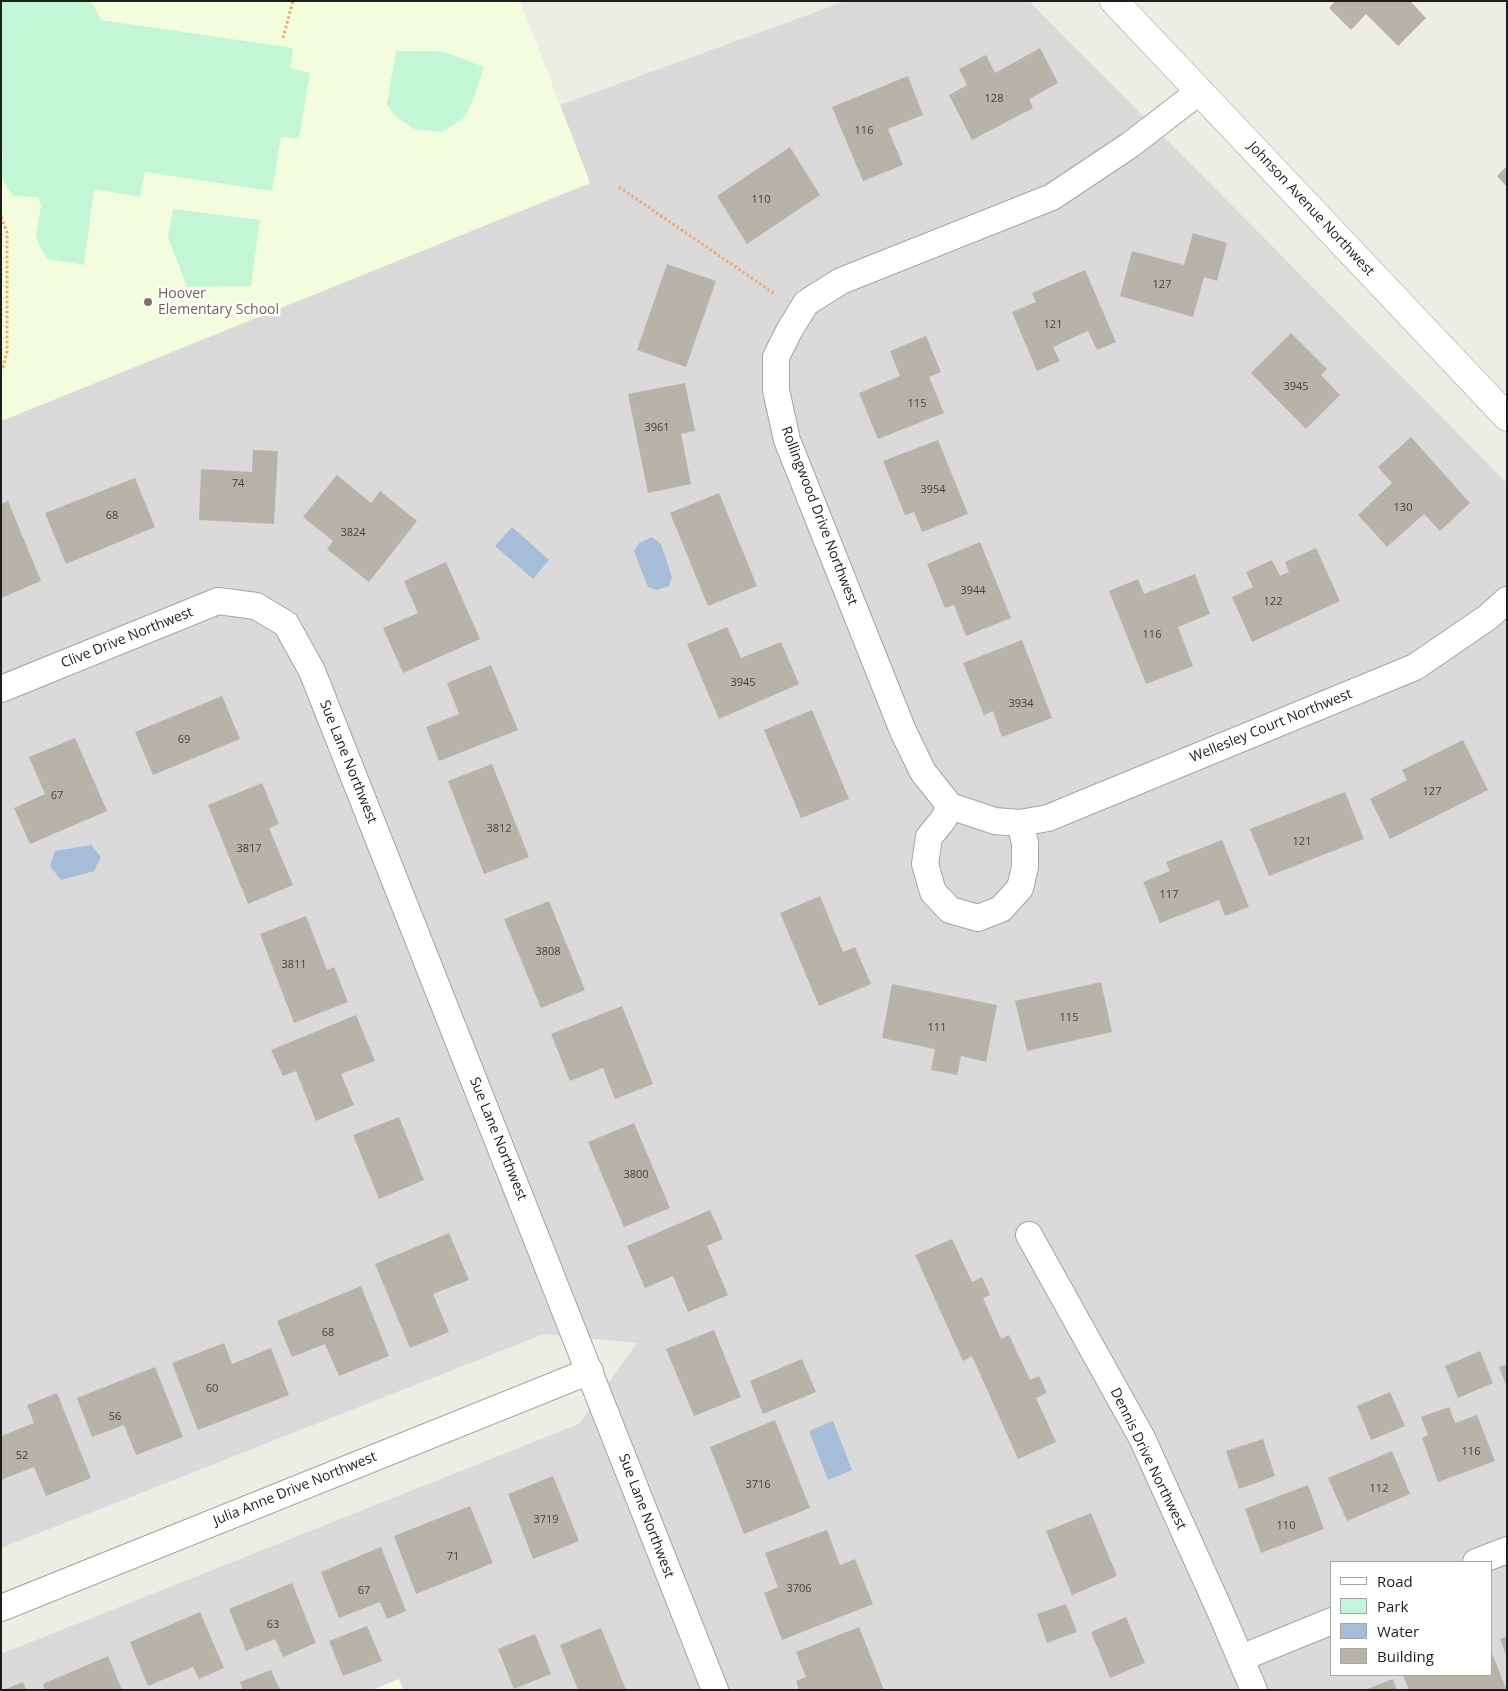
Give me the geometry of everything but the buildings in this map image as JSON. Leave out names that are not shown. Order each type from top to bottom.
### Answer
[{"type":"street","name":"Johnson Avenue Northwest","points":[[1114,1],[1507,417]]},
{"type":"street","name":"Rollingwood Drive Northwest","points":[[950,806],[923,772],[903,731],[787,440],[776,390],[776,357],[798,314],[806,303],[841,281],[1052,197],[1130,146],[1200,91]]},
{"type":"street","name":"Wellesley Court Northwest","points":[[950,806],[995,821],[1020,823],[1048,818],[1415,667],[1488,617],[1507,600]]},
{"type":"street","name":"Clive Drive Northwest","points":[[1,689],[218,601],[256,606]]},
{"type":"street","name":"Sue Lane Northwest","points":[[256,606],[286,624],[312,671],[715,1690]]},
{"type":"street","points":[[950,806],[943,820],[929,837],[925,864],[933,892],[950,910],[978,918],[1001,909],[1020,888],[1025,866],[1025,843],[1020,823]]},
{"type":"street","name":"Dennis Drive Northwest","points":[[1029,1235],[1142,1438],[1254,1690]]},
{"type":"street","name":"Julia Anne Drive Northwest","points":[[1,1608],[590,1371]]},
{"type":"street","points":[[1479,1561],[1507,1550]]},
{"type":"street","points":[[1241,1658],[1330,1622]]},
{"type":"path","points":[[283,38],[293,1]]},
{"type":"path","points":[[619,187],[767,288],[798,314]]},
{"type":"path","points":[[1,217],[7,232],[6,352],[1,369]]},
{"type":"shaded area","name":"Hoover Elementary School","points":[[1,1],[520,1],[590,183],[1,421]]},
{"type":"shaded area","points":[[846,1],[1029,1],[1507,483],[1507,1690],[403,1690],[399,1679],[373,1690],[1,1690],[1,1654],[579,1424],[637,1343],[544,1334],[1,1548],[1,421],[590,183],[560,105]]},
{"type":"shaded area","points":[[399,1679],[403,1690],[373,1690]]},
{"type":"green space","points":[[1,1],[91,1],[101,20],[293,48],[290,68],[310,73],[299,138],[281,137],[272,191],[145,172],[140,197],[94,189],[84,265],[48,259],[40,247],[36,235],[41,206],[38,197],[13,196],[1,177],[3,153],[1,152]]},
{"type":"green space","points":[[396,51],[435,51],[447,53],[484,67],[474,97],[464,118],[442,132],[414,129],[394,115],[387,104]]},
{"type":"green space","points":[[173,209],[260,220],[251,286],[187,287],[168,237]]},
{"type":"water","points":[[512,527],[549,560],[533,579],[495,546]]},
{"type":"water","points":[[652,537],[661,544],[672,577],[669,586],[656,590],[648,587],[634,551],[639,543]]},
{"type":"water","points":[[91,845],[101,857],[94,871],[61,880],[50,866],[55,851]]},
{"type":"water","points":[[833,1421],[852,1470],[828,1480],[809,1431]]},
{"type":"place","name":"Hoover Elementary School","points":[[148,302]]}]
